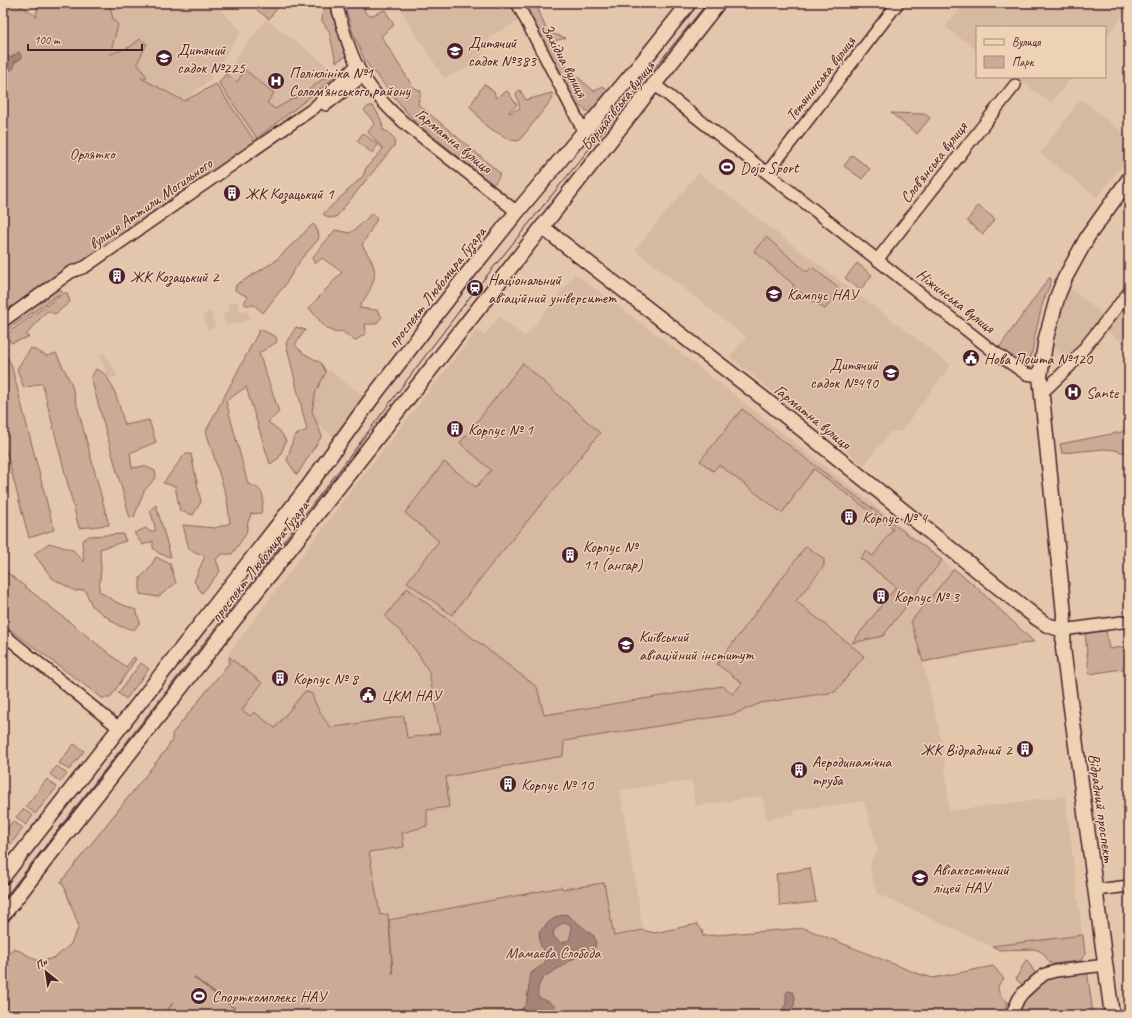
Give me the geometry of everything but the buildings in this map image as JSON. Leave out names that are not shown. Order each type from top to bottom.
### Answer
[{"type":"main road","name":"Борщагівська вулиця","points":[[517,212],[648,56],[689,3]]},
{"type":"main road","name":"Борщагівська вулиця","points":[[542,227],[718,3]]},
{"type":"main road","points":[[1063,630],[1064,614],[1040,376],[1046,338],[1058,295],[1088,236],[1128,186]]},
{"type":"main road","name":"проспект Любомира Гузара","points":[[3,877],[213,610],[310,484],[417,338],[517,212]]},
{"type":"main road","name":"проспект Любомира Гузара","points":[[3,915],[542,227]]},
{"type":"main road","name":"Гарматна вулиця","points":[[542,227],[756,393],[1038,619],[1047,625],[1063,630]]},
{"type":"main road","name":"Відрадний проспект","points":[[1063,630],[1082,791],[1112,1015]]},
{"type":"street","name":"Гарматна вулиця","points":[[336,3],[357,65],[372,89],[395,115],[517,212]]},
{"type":"street","name":"Західна вулиця","points":[[516,3],[584,132]]},
{"type":"street","name":"Тетянинська вулиця","points":[[767,173],[898,3]]},
{"type":"street","name":"вулиця Аттили Могильного","points":[[3,321],[71,272],[88,265],[314,108],[357,65]]},
{"type":"street","name":"вулиця Аттили Могильного","points":[[314,108],[326,105],[363,76]]},
{"type":"street","name":"Ніжинська вулиця","points":[[654,84],[993,351],[1026,374],[1040,376]]},
{"type":"street","name":"Слов'янська вулиця","points":[[877,260],[1014,85]]},
{"type":"street","points":[[1042,393],[1070,366],[1129,292]]},
{"type":"street","points":[[1063,630],[1129,621]]},
{"type":"street","points":[[3,634],[119,728]]},
{"type":"street","points":[[1096,890],[1129,886]]},
{"type":"street","points":[[1011,1015],[1023,993],[1045,974],[1056,971],[1106,965]]},
{"type":"shaded area","name":"Дитячий садок №225","points":[[100,3],[215,3],[241,31],[210,80],[184,101],[83,47]]},
{"type":"shaded area","name":"Дитячий садок №383","points":[[406,3],[509,3],[518,21],[491,36],[478,63],[444,78],[401,11]]},
{"type":"shaded area","points":[[964,3],[1129,3],[1129,9],[1106,37],[1106,26],[976,26],[976,49],[945,27]]},
{"type":"shaded area","name":"Поліклініка №1 Солом'янського району","points":[[266,19],[323,62],[336,78],[306,105],[256,143],[216,84]]},
{"type":"shaded area","points":[[3,50],[10,58],[19,52],[22,58],[14,63],[14,68],[3,75]]},
{"type":"shaded area","points":[[1016,78],[1071,78],[1051,103]]},
{"type":"shaded area","points":[[1081,99],[1129,138],[1129,157],[1097,197],[1040,153]]},
{"type":"shaded area","name":"Кампус НАУ","points":[[698,173],[951,365],[900,432],[890,432],[864,465],[730,357],[746,337],[635,250]]},
{"type":"shaded area","name":"Київський авіаційний інститут","points":[[575,274],[690,360],[894,521],[946,563],[1034,642],[923,663],[939,729],[945,762],[949,811],[1065,796],[1085,955],[1080,961],[1051,964],[1042,952],[1035,949],[1000,950],[876,893],[870,868],[871,859],[878,852],[864,801],[795,810],[794,814],[767,819],[762,796],[695,806],[692,781],[620,790],[643,930],[614,936],[603,884],[563,889],[562,887],[389,920],[398,1015],[3,1015],[3,961],[13,947],[40,961],[55,957],[69,945],[78,927],[60,882],[172,741],[171,734],[228,663],[228,654],[340,505],[477,330],[484,336],[499,317],[525,337]]},
{"type":"shaded area","points":[[1068,286],[1107,318],[1070,362],[1050,344]]},
{"type":"shaded area","points":[[1129,296],[1129,348],[1104,328]]},
{"type":"shaded area","points":[[237,301],[240,313],[248,311],[250,320],[226,326],[223,313],[229,312],[227,304]]},
{"type":"shaded area","points":[[211,312],[215,328],[207,330],[203,314]]},
{"type":"shaded area","points":[[104,354],[114,369],[117,377],[106,379],[106,371],[99,355]]},
{"type":"shaded area","points":[[329,370],[365,397],[335,438],[311,418],[303,403]]},
{"type":"shaded area","points":[[566,914],[594,936],[596,941],[595,948],[589,953],[586,951],[546,976],[540,983],[538,988],[538,997],[554,1005],[557,1015],[521,1015],[522,1008],[526,1005],[531,973],[545,963],[546,954],[540,944],[539,932],[544,927],[546,928],[545,925],[556,917]],"holes":[[[560,924],[570,924],[571,932],[569,940],[561,943],[554,937],[553,932]]]},
{"type":"shaded area","points":[[788,991],[793,992],[795,997],[794,1006],[785,1015],[779,1015],[786,1004],[786,993]]},
{"type":"green space","name":"Орлятко","points":[[3,3],[16,3],[37,17],[38,5],[47,3],[109,3],[113,19],[118,25],[110,54],[130,47],[140,39],[147,44],[137,63],[147,77],[141,78],[184,101],[216,84],[258,146],[3,319]]},
{"type":"green space","points":[[262,3],[281,3],[269,19],[257,10]]},
{"type":"green space","points":[[321,3],[329,3],[346,56],[336,62],[329,31],[322,21],[323,9]]},
{"type":"green space","points":[[344,3],[363,3],[365,12],[370,16],[385,10],[394,25],[381,36],[413,87],[421,91],[418,104],[500,173],[498,179],[493,185],[413,120],[365,61],[353,33]]},
{"type":"green space","points":[[520,3],[536,3],[547,32],[566,38],[554,41],[560,58],[568,69],[594,91],[603,86],[607,91],[592,114],[576,104]]},
{"type":"green space","points":[[245,70],[274,93],[267,103],[275,109],[307,91],[331,73],[334,78],[257,138],[219,83],[226,74],[237,82]]},
{"type":"green space","points":[[484,84],[494,92],[496,98],[507,91],[517,105],[509,112],[510,113],[520,108],[516,93],[520,90],[526,100],[552,93],[553,98],[519,141],[510,140],[486,126],[470,106]]},
{"type":"green space","points":[[369,106],[373,106],[377,112],[383,130],[388,132],[395,139],[394,146],[336,217],[329,218],[323,214],[363,176],[366,168],[383,149],[368,132],[374,124],[364,110]]},
{"type":"green space","points":[[891,113],[925,114],[930,118],[917,134]]},
{"type":"green space","points":[[363,133],[378,145],[372,153],[357,141]]},
{"type":"green space","points":[[852,155],[870,169],[862,179],[844,166]]},
{"type":"green space","points":[[978,206],[995,219],[983,234],[967,221]]},
{"type":"green space","points":[[372,213],[377,219],[362,245],[372,262],[374,268],[374,280],[369,292],[359,308],[377,310],[382,317],[376,324],[365,324],[366,333],[355,341],[342,331],[335,333],[324,326],[309,308],[342,272],[322,258],[315,264],[312,258],[335,230],[350,233]]},
{"type":"green space","points":[[313,224],[319,235],[318,240],[301,259],[285,285],[263,313],[254,305],[246,305],[244,302],[248,297],[235,290],[236,285],[274,262]]},
{"type":"green space","points":[[766,237],[807,272],[812,267],[837,287],[839,291],[825,309],[792,287],[794,285],[754,251]]},
{"type":"green space","points":[[857,263],[872,275],[860,290],[845,278]]},
{"type":"green space","points":[[1049,278],[1051,278],[1051,282],[1043,302],[1031,358],[1028,364],[1023,365],[998,349]]},
{"type":"green space","points":[[59,288],[62,292],[3,333],[3,328]]},
{"type":"green space","points":[[64,293],[67,293],[70,302],[55,314],[47,311],[26,335],[29,337],[11,343],[9,339],[9,332]]},
{"type":"green space","points":[[296,327],[305,330],[295,345],[303,353],[321,363],[326,372],[316,391],[312,411],[322,436],[297,475],[287,460],[294,436],[307,430],[286,343]]},
{"type":"green space","points":[[260,329],[276,337],[277,342],[259,353],[279,412],[268,422],[280,431],[286,441],[279,458],[270,464],[246,387],[226,401],[248,484],[258,488],[261,491],[263,502],[261,513],[251,514],[246,534],[232,554],[222,554],[216,559],[220,571],[202,593],[194,581],[205,556],[189,549],[183,525],[215,528],[230,523],[227,499],[206,431]]},
{"type":"green space","points":[[31,348],[47,356],[56,353],[71,383],[109,525],[79,528],[42,383],[24,388],[17,369]]},
{"type":"green space","points":[[3,351],[11,364],[54,530],[29,538],[3,440]]},
{"type":"green space","points":[[523,363],[600,433],[487,570],[452,615],[407,582],[439,541],[405,513],[444,462],[476,487],[491,470],[460,443]]},
{"type":"green space","points":[[96,369],[107,377],[115,393],[125,425],[149,420],[156,442],[130,453],[132,468],[144,466],[155,471],[156,477],[144,491],[134,517],[130,518],[91,378]]},
{"type":"green space","points":[[742,409],[822,471],[942,560],[883,636],[852,643],[896,587],[860,558],[866,551],[873,556],[893,529],[814,469],[782,513],[719,465],[713,471],[700,461]]},
{"type":"green space","points":[[1129,421],[1129,454],[1104,449],[1062,453],[1060,444],[1122,432]]},
{"type":"green space","points":[[185,454],[191,454],[201,502],[193,515],[180,511],[175,486],[163,483]]},
{"type":"green space","points":[[156,505],[171,557],[160,554],[153,548],[153,541],[143,545],[134,533],[146,528],[150,532],[156,530],[150,510]]},
{"type":"green space","points":[[123,534],[126,541],[100,549],[101,569],[99,591],[116,602],[136,610],[140,622],[134,630],[119,626],[92,606],[85,590],[75,591],[52,578],[34,554],[49,543],[73,550],[84,562],[82,541],[89,536]]},
{"type":"green space","name":"Мамаєва Слобода","points":[[806,546],[824,559],[824,566],[796,601],[864,656],[835,692],[761,703],[734,714],[564,741],[563,756],[446,777],[449,807],[427,810],[427,826],[402,833],[404,847],[369,852],[380,915],[388,914],[393,975],[389,920],[562,887],[563,889],[604,883],[614,936],[643,930],[654,933],[697,924],[702,930],[703,936],[804,928],[916,973],[933,978],[993,966],[1004,979],[998,988],[998,991],[1002,997],[1008,1002],[1002,1015],[244,1015],[194,977],[243,1015],[164,1015],[173,1003],[163,1015],[120,1015],[117,1013],[119,1015],[3,1015],[3,962],[14,948],[40,962],[56,957],[70,945],[79,927],[65,888],[61,882],[165,751],[172,740],[172,734],[230,662],[229,657],[262,683],[242,710],[250,716],[254,712],[275,728],[305,691],[312,694],[315,703],[330,727],[404,716],[407,738],[440,733],[429,672],[419,655],[403,634],[385,617],[407,588],[537,687],[544,715],[723,686],[733,694],[742,683],[717,664]]},
{"type":"green space","points":[[156,557],[170,564],[176,583],[158,597],[140,594],[140,578],[149,569]]},
{"type":"green space","points":[[3,569],[126,667],[134,657],[136,659],[110,698],[102,698],[3,624]]},
{"type":"green space","points":[[954,569],[972,583],[1034,642],[948,656],[923,662],[911,621]]},
{"type":"green space","points":[[1106,631],[1109,649],[1129,646],[1129,668],[1089,674],[1085,632]]},
{"type":"green space","points":[[141,663],[149,669],[126,699],[118,693]]},
{"type":"green space","points":[[74,744],[84,751],[69,770],[59,763]]},
{"type":"green space","points":[[57,766],[67,774],[60,782],[50,774]]},
{"type":"green space","points":[[47,779],[57,787],[35,814],[26,806]]},
{"type":"green space","points":[[23,809],[33,816],[26,825],[16,817]]},
{"type":"green space","points":[[13,821],[23,828],[11,844],[3,838],[3,834]]},
{"type":"green space","points":[[810,868],[816,902],[780,906],[776,874]]},
{"type":"green space","points":[[1083,935],[1085,955],[1080,961],[1051,964],[1042,952],[1035,949],[1000,950],[992,946]]},
{"type":"green space","points":[[1026,960],[1035,973],[1022,985],[1016,979]]},
{"type":"green space","points":[[1087,970],[1093,1015],[1014,1015],[1020,999],[1047,976]]},
{"type":"tram line","points":[[3,900],[344,464],[476,289],[707,3]]},
{"type":"place","name":"Дитячий садок №383","points":[[455,51]]},
{"type":"place","name":"Дитячий садок №225","points":[[164,58]]},
{"type":"place","name":"Поліклініка №1 Солом'янського району","points":[[276,81]]},
{"type":"place","name":"Dojo Sport","points":[[727,167]]},
{"type":"place","name":"ЖК Козацький 1","points":[[232,193]]},
{"type":"place","name":"ЖК Козацький 2","points":[[117,276]]},
{"type":"place","name":"Національний авіаційний університет","points":[[475,288]]},
{"type":"place","name":"Кампус НАУ","points":[[774,294]]},
{"type":"place","name":"Нова Пошта №120","points":[[971,358]]},
{"type":"place","name":"Дитячий садок №490","points":[[891,373]]},
{"type":"place","name":"Sante","points":[[1073,392]]},
{"type":"place","name":"Корпус № 1","points":[[455,429]]},
{"type":"place","name":"Корпус № 4","points":[[849,517]]},
{"type":"place","name":"Корпус № 11 (ангар)","points":[[570,555]]},
{"type":"place","name":"Корпус № 3","points":[[881,596]]},
{"type":"place","name":"Київський авіаційний інститут","points":[[626,645]]},
{"type":"place","name":"Корпус № 8","points":[[280,678]]},
{"type":"place","name":"ЦКМ НАУ","points":[[368,695]]},
{"type":"place","name":"ЖК Відрадний 2","points":[[1025,749]]},
{"type":"place","name":"Аеродинамічна труба","points":[[799,770]]},
{"type":"place","name":"Корпус № 10","points":[[508,784]]},
{"type":"place","name":"Авіакосмічний ліцей НАУ","points":[[920,878]]},
{"type":"place","name":"Спорткомплекс НАУ","points":[[199,996]]}]
